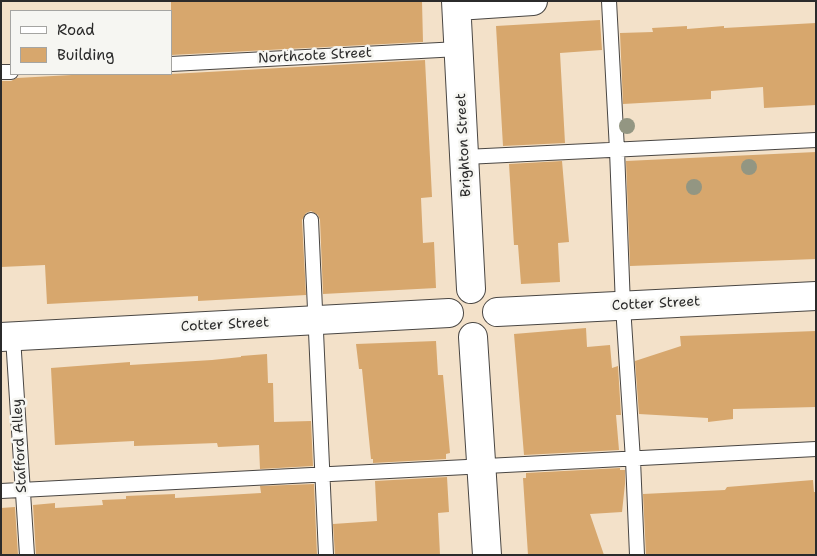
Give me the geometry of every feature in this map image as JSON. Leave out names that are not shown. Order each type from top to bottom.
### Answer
[{"type":"street","points":[[457,4],[533,1]]},
{"type":"street","name":"Brighton Street","points":[[457,4],[471,289]]},
{"type":"street","points":[[471,289],[478,290],[491,298],[497,312],[493,327],[487,332],[474,337],[459,332],[450,321],[449,313],[450,307],[458,295],[471,289]]},
{"type":"street","name":"Cotter Street","points":[[497,312],[816,296]]},
{"type":"street","name":"Cotter Street","points":[[7,337],[449,313]]},
{"type":"street","points":[[474,337],[487,555]]},
{"type":"lane","points":[[609,1],[637,555]]},
{"type":"lane","name":"Northcote Street","points":[[172,64],[459,49]]},
{"type":"lane","points":[[465,157],[816,140]]},
{"type":"lane","points":[[311,220],[326,555]]},
{"type":"lane","name":"Stafford Alley","points":[[7,337],[27,555]]},
{"type":"lane","points":[[1,491],[633,460],[816,449]]},
{"type":"building","points":[[171,1],[422,1],[423,42],[172,55]]},
{"type":"building","points":[[600,20],[602,50],[560,53],[565,143],[503,146],[496,26]]},
{"type":"building","points":[[816,23],[816,105],[764,108],[763,87],[711,91],[711,99],[623,104],[620,33],[653,32],[652,28],[687,26],[687,29]]},
{"type":"building","points":[[425,60],[432,197],[421,198],[423,243],[434,242],[436,288],[323,294],[320,220],[318,215],[311,211],[306,213],[302,220],[306,295],[198,301],[198,296],[47,304],[45,265],[1,267],[1,81],[11,81],[17,78],[72,75],[172,74]]},
{"type":"building","points":[[816,152],[816,259],[630,266],[626,161]]},
{"type":"building","points":[[562,161],[569,242],[558,243],[560,282],[521,284],[518,245],[514,245],[509,164]]},
{"type":"building","points":[[586,328],[587,347],[610,345],[612,368],[618,366],[621,415],[616,415],[619,450],[524,455],[514,334]]},
{"type":"building","points":[[816,331],[816,407],[733,409],[733,419],[708,422],[708,418],[639,414],[635,361],[681,346],[680,336]]},
{"type":"building","points":[[436,341],[438,375],[443,375],[450,453],[446,454],[446,459],[373,463],[373,459],[371,459],[362,369],[359,369],[356,344]]},
{"type":"building","points":[[267,354],[268,383],[273,383],[274,422],[311,421],[313,466],[260,469],[259,445],[218,447],[217,443],[134,446],[134,441],[55,445],[51,368],[130,362],[130,365],[212,360]]},
{"type":"building","points":[[620,468],[620,470],[625,470],[622,512],[590,514],[604,555],[528,555],[523,478],[526,478],[526,473]]},
{"type":"building","points":[[447,477],[449,512],[438,513],[440,555],[335,555],[333,524],[377,521],[375,481]]},
{"type":"building","points":[[813,480],[814,492],[816,492],[816,555],[646,555],[643,494],[725,490],[727,487]]},
{"type":"building","points":[[314,484],[317,555],[36,555],[33,505],[55,503],[55,508],[103,505],[102,500],[126,499],[126,496],[175,494],[175,498],[261,493],[260,486]]},
{"type":"building","points":[[15,507],[18,555],[1,555],[1,508]]}]
